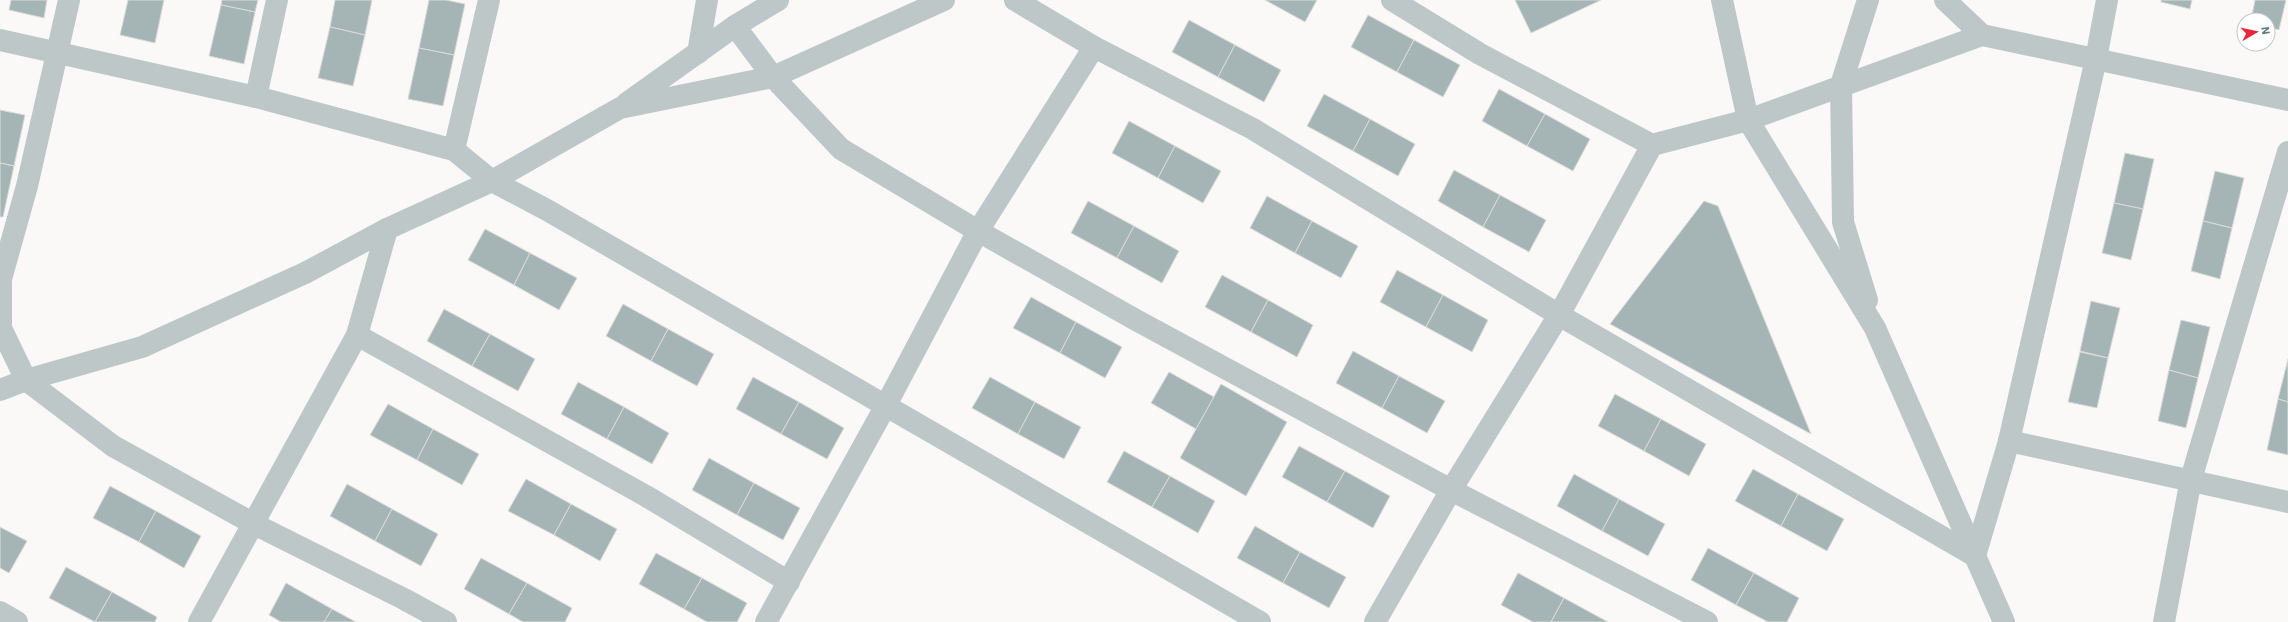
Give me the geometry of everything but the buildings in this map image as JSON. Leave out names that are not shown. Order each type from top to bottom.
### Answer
[{"type":"street","points":[[69,0],[27,186],[1,279],[1,328],[26,380],[113,446],[254,524],[404,599],[446,622]]},
{"type":"street","points":[[256,97],[277,0]]},
{"type":"street","points":[[454,150],[489,0]]},
{"type":"street","points":[[698,53],[707,0]]},
{"type":"street","points":[[0,390],[26,380],[142,347],[305,273],[387,229],[492,181],[620,108],[735,26],[778,0]]},
{"type":"street","points":[[620,108],[773,77],[944,0]]},
{"type":"street","points":[[1015,0],[1094,47],[1253,129],[1559,315],[1975,556]]},
{"type":"street","points":[[1392,0],[1480,54],[1652,146],[1748,120],[1982,35]]},
{"type":"street","points":[[1722,0],[1748,120],[1875,328]]},
{"type":"street","points":[[1868,0],[1841,86],[1844,222],[1875,328],[2004,622]]},
{"type":"street","points":[[1945,0],[1982,35],[2288,100]]},
{"type":"street","points":[[1975,556],[2009,441],[2096,59],[2107,0]]},
{"type":"street","points":[[735,26],[773,77],[841,149],[978,231],[1136,320],[1451,490],[1707,622]]},
{"type":"street","points":[[0,40],[256,97],[454,150],[492,181],[547,210],[1260,622]]},
{"type":"street","points":[[766,622],[886,407],[978,231],[1094,47]]},
{"type":"street","points":[[1375,622],[1451,490],[1559,315],[1652,146]]},
{"type":"street","points":[[2164,622],[2190,479],[2288,152]]},
{"type":"street","points":[[199,622],[357,335],[387,229]]},
{"type":"street","points":[[357,335],[646,496],[789,582]]},
{"type":"street","points":[[2009,441],[2190,479],[2288,502]]},
{"type":"street","points":[[0,612],[17,622]]}]
